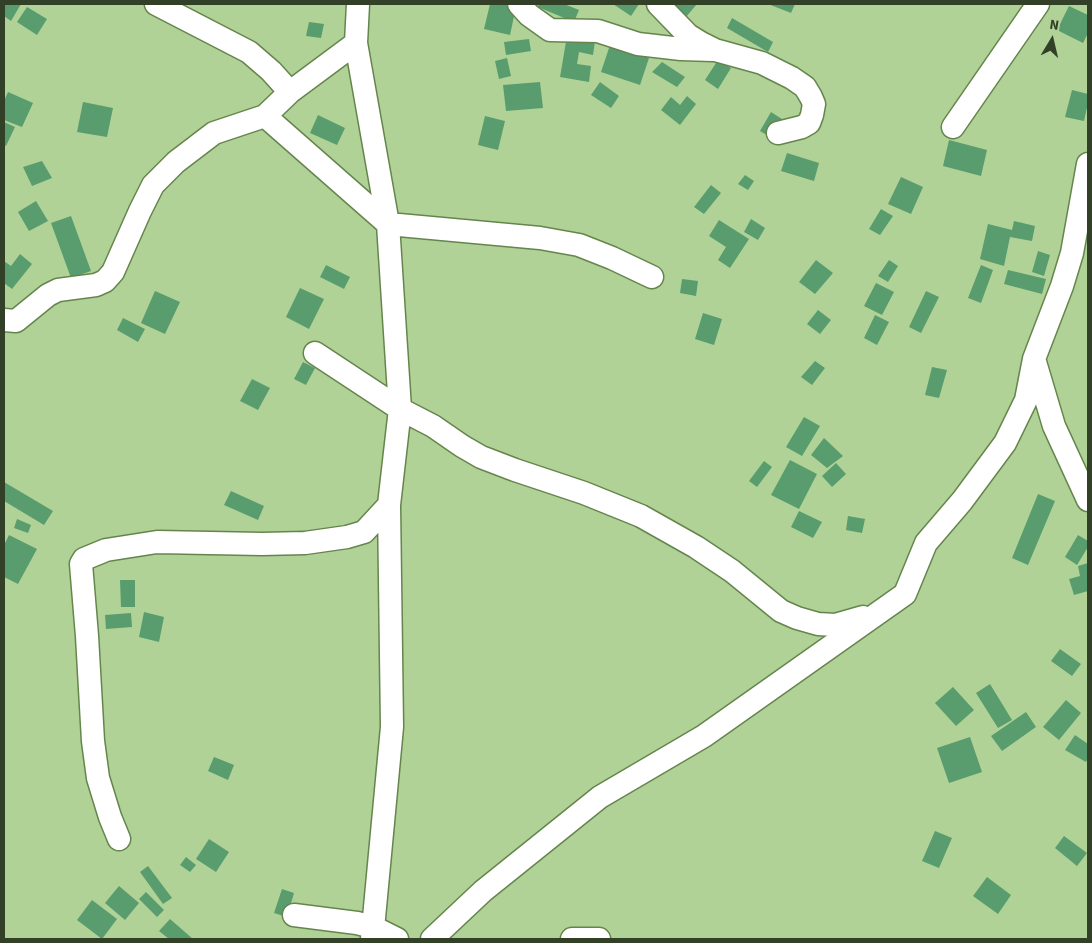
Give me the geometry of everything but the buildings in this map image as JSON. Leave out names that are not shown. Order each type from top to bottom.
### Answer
[{"type":"street","points":[[156,4],[249,52],[271,71],[290,92]]},
{"type":"street","points":[[358,4],[356,43],[388,224],[400,408],[389,505],[392,728],[372,933]]},
{"type":"street","points":[[519,4],[550,30],[598,31],[638,44],[681,49],[715,50],[762,63],[792,78],[805,87],[814,104],[809,123],[802,127],[778,133]]},
{"type":"street","points":[[658,4],[688,34],[715,50]]},
{"type":"street","points":[[953,127],[1038,4]]},
{"type":"street","points":[[4,320],[16,321],[48,295],[58,290],[96,285],[105,281],[113,272],[153,185],[176,162],[214,133],[265,116],[290,92],[356,43]]},
{"type":"street","points":[[265,116],[388,224],[540,238],[579,245],[652,277]]},
{"type":"street","points":[[432,939],[483,890],[600,797],[704,736],[905,594],[926,543],[962,501],[1005,443],[1026,400],[1034,359],[1062,286],[1072,252],[1081,236],[1088,164]]},
{"type":"street","points":[[315,353],[481,457],[584,493],[641,516],[696,547],[738,576],[781,611],[797,618],[818,624],[835,625],[874,613],[905,594]]},
{"type":"street","points":[[1034,359],[1054,426],[1088,500]]},
{"type":"street","points":[[364,532],[389,505]]},
{"type":"street","points":[[119,839],[98,778],[93,741],[81,564],[84,559],[106,550],[157,542],[253,544],[305,542],[347,537],[364,532],[389,534]]},
{"type":"street","points":[[294,915],[357,923],[372,933],[396,939]]},
{"type":"street","points":[[572,939],[598,939]]}]
